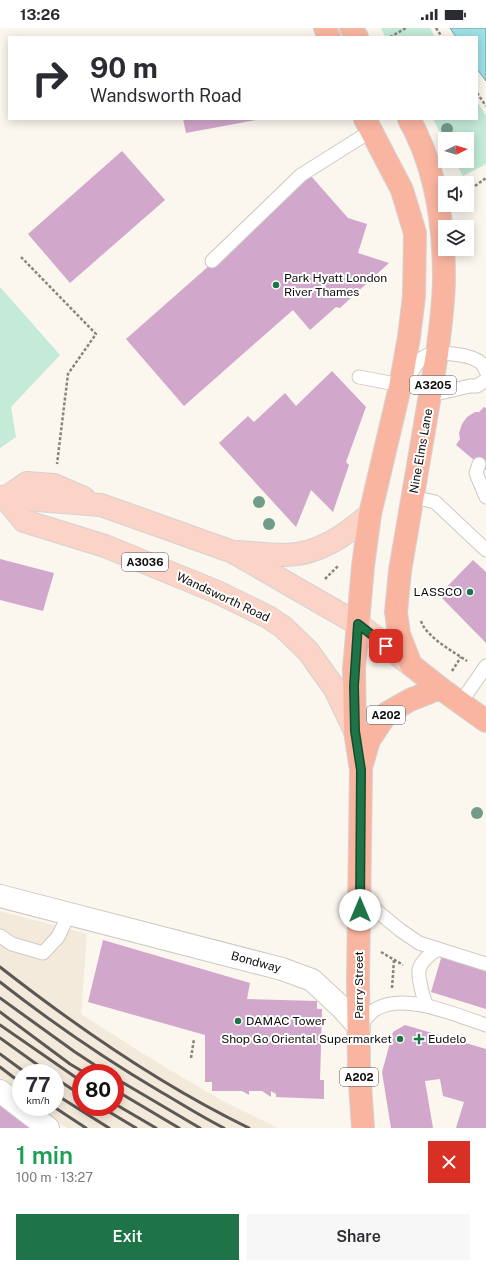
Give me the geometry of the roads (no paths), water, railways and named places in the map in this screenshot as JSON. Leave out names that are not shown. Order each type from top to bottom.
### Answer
[{"type":"highway","name":"Nine Elms Lane","points":[[410,120],[427,157],[440,211],[444,279],[438,354],[400,571],[396,612],[399,634],[411,665]]},
{"type":"highway","name":"A3205","points":[[358,624],[363,566],[370,514],[400,386],[409,337],[414,296],[415,233],[402,190],[368,125]]},
{"type":"highway","name":"Parry Street","points":[[358,624],[354,669],[355,731],[361,770],[359,1075],[363,1128]]},
{"type":"highway","points":[[411,665],[486,721]]},
{"type":"highway","name":"Parry Street","points":[[361,770],[369,740],[387,713],[410,700],[440,688]]},
{"type":"main road","points":[[2,498],[27,483],[54,485],[101,505],[233,552],[358,624],[411,665]]},
{"type":"main road","name":"Wandsworth Road","points":[[2,498],[24,521],[105,546],[217,592],[268,616],[283,627],[308,651],[334,689],[355,731]]},
{"type":"main road","points":[[233,552],[286,555],[305,552],[331,543],[348,533],[370,514]]},
{"type":"street","name":"Bondway","points":[[0,896],[282,969],[312,980],[342,1008],[359,1027]]},
{"type":"street","points":[[0,1092],[48,1128]]},
{"type":"lane","points":[[212,261],[301,175],[368,125]]},
{"type":"lane","points":[[360,377],[400,386],[406,382],[422,357],[438,354],[462,354],[481,363],[486,371]]},
{"type":"lane","points":[[431,395],[470,386],[477,386],[486,380]]},
{"type":"lane","points":[[479,464],[476,473],[486,497]]},
{"type":"lane","points":[[413,497],[435,502],[486,550]]},
{"type":"lane","points":[[461,702],[486,666]]},
{"type":"lane","points":[[360,897],[400,930],[420,943],[486,964]]},
{"type":"lane","points":[[0,936],[12,944],[43,954],[58,938],[69,914]]},
{"type":"lane","points":[[427,1006],[422,997],[419,969],[425,959],[438,949]]},
{"type":"lane","points":[[359,1027],[375,1009],[396,1003],[412,1003],[427,1006],[486,1024]]},
{"type":"water","points":[[450,28],[486,28],[486,81],[478,70],[478,36],[455,36]]},
{"type":"railway","points":[[0,967],[59,1012],[120,1054],[184,1093],[249,1128]]},
{"type":"railway","points":[[0,982],[59,1026],[99,1053],[161,1092],[224,1128]]},
{"type":"railway","points":[[0,998],[93,1064]]},
{"type":"railway","points":[[0,1012],[72,1065]]},
{"type":"railway","points":[[0,1025],[72,1075]]},
{"type":"railway","points":[[0,1038],[36,1064]]},
{"type":"railway","points":[[0,1054],[14,1064]]},
{"type":"railway","points":[[0,1067],[12,1076]]},
{"type":"railway","points":[[124,1083],[200,1128]]},
{"type":"railway","points":[[64,1084],[72,1089]]},
{"type":"railway","points":[[124,1095],[179,1128]]},
{"type":"railway","points":[[64,1100],[109,1128]]},
{"type":"railway","points":[[124,1109],[156,1128]]},
{"type":"railway","points":[[64,1114],[86,1128]]},
{"type":"railway","points":[[116,1116],[136,1128]]},
{"type":"place","name":"Park Hyatt London River Thames","points":[[276,285]]},
{"type":"place","name":"LASSCO","points":[[470,592]]},
{"type":"place","name":"DAMAC Tower","points":[[238,1021]]},
{"type":"place","name":"Shop Go Oriental Supermarket","points":[[400,1039]]},
{"type":"place","name":"Eudelo","points":[[419,1039]]}]
